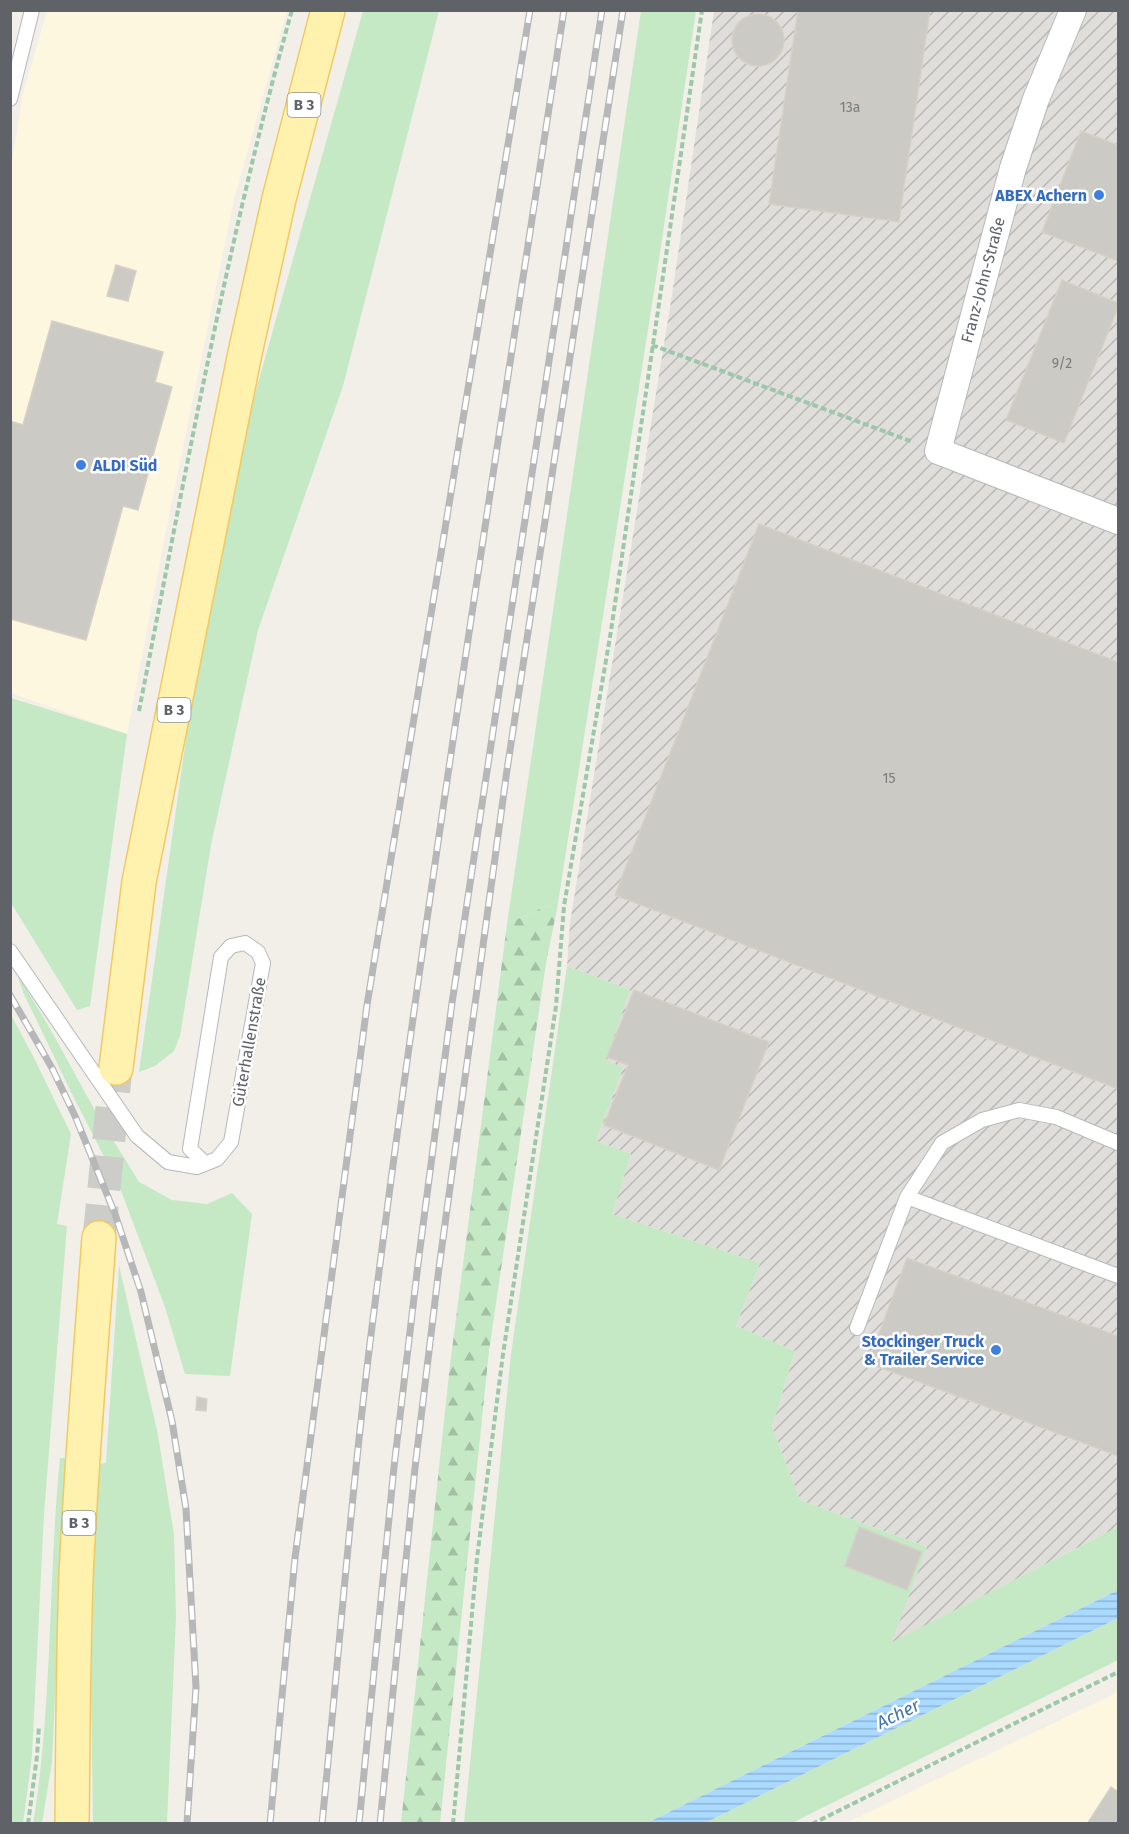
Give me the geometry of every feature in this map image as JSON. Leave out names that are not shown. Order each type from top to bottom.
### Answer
[{"type":"main road","name":"B 3","points":[[116,1068],[140,882],[242,365],[279,199],[328,10]]},
{"type":"main road","name":"B 3","points":[[72,1824],[72,1685],[76,1577],[82,1460],[99,1238]]},
{"type":"street","name":"Franz-John-Straße","points":[[938,451],[1013,168],[1036,99],[1073,10]]},
{"type":"street","points":[[938,451],[1119,521]]},
{"type":"lane","points":[[10,99],[32,10]]},
{"type":"lane","name":"Güterhallenstraße","points":[[245,943],[258,952],[263,963],[231,1142],[218,1158],[205,1163],[190,1149],[222,957],[231,946],[245,943]]},
{"type":"lane","points":[[10,951],[136,1136],[168,1162],[197,1167],[205,1163]]},
{"type":"lane","points":[[857,1328],[907,1197],[942,1143],[982,1120],[1019,1110],[1056,1117],[1119,1143]]},
{"type":"lane","points":[[907,1197],[1119,1276]]},
{"type":"path","points":[[453,1824],[477,1558],[503,1354],[556,1006],[564,906],[611,631],[702,10]]},
{"type":"path","points":[[652,345],[938,451]]},
{"type":"path","points":[[812,1824],[1119,1672]]},
{"type":"shaded area","points":[[47,11],[287,11],[234,199],[127,734],[11,693],[11,168],[23,94]]},
{"type":"shaded area","points":[[714,11],[1118,11],[1118,1527],[891,1643],[927,1547],[800,1500],[772,1427],[795,1351],[736,1326],[760,1263],[612,1214],[631,1154],[596,1141],[623,1068],[605,1060],[630,990],[567,966],[570,923],[672,295]]},
{"type":"shaded area","points":[[1118,1692],[1118,1823],[846,1823]]},
{"type":"green space","points":[[363,11],[439,11],[343,386],[258,630],[211,845],[180,1036],[174,1051],[155,1066],[139,1072],[196,668],[244,433]]},
{"type":"green space","points":[[641,11],[696,11],[557,909],[546,906],[507,924]]},
{"type":"green space","points":[[11,698],[127,734],[90,1006],[77,1010],[11,903]]},
{"type":"green space","points":[[546,906],[557,909],[546,963],[489,1351],[440,1823],[401,1823],[450,1365],[507,924]]},
{"type":"green space","points":[[567,966],[630,990],[606,1060],[623,1068],[596,1141],[631,1154],[612,1214],[760,1263],[736,1326],[795,1351],[772,1427],[800,1500],[927,1547],[892,1642],[1118,1527],[1118,1590],[647,1823],[464,1824],[511,1354]]},
{"type":"green space","points":[[17,974],[97,1114],[139,1182],[172,1200],[207,1204],[232,1193],[252,1214],[230,1376],[185,1374],[165,1307],[120,1188],[71,1092],[23,992]]},
{"type":"green space","points":[[11,1015],[71,1134],[57,1224],[67,1226],[44,1514],[32,1755],[23,1824],[10,1823]]},
{"type":"green space","points":[[119,1265],[158,1435],[174,1535],[176,1616],[167,1823],[93,1823],[91,1686],[94,1557],[100,1464],[106,1463]]},
{"type":"green space","points":[[60,1458],[66,1458],[52,1762],[42,1823],[33,1824],[44,1733]]},
{"type":"green space","points":[[1118,1618],[1118,1660],[792,1823],[705,1823]]},
{"type":"water","name":"Acher","points":[[1118,1590],[1118,1618],[705,1823],[647,1823]]},
{"type":"building","points":[[798,10],[930,10],[899,222],[769,204]]},
{"type":"building","points":[[753,14],[763,14],[777,21],[784,40],[777,59],[763,66],[753,66],[743,62],[736,55],[732,45],[732,35],[736,25],[743,18]]},
{"type":"building","points":[[1081,131],[1118,145],[1118,261],[1042,232]]},
{"type":"building","points":[[116,265],[136,271],[128,301],[107,296]]},
{"type":"building","points":[[1062,280],[1118,303],[1064,443],[1006,420]]},
{"type":"building","name":"ALDI Süd","points":[[52,321],[163,352],[155,382],[172,387],[138,510],[123,506],[86,640],[10,619],[10,421],[23,425]]},
{"type":"building","points":[[759,524],[1118,662],[1118,1089],[615,895]]},
{"type":"building","points":[[634,990],[769,1042],[719,1170],[604,1125],[628,1065],[607,1057]]},
{"type":"building","name":"Stockinger Truck & Trailer Service","points":[[907,1258],[1118,1336],[1118,1456],[868,1363]]},
{"type":"building","points":[[197,1397],[207,1399],[206,1411],[196,1410]]},
{"type":"building","points":[[859,1527],[922,1552],[907,1590],[845,1566]]},
{"type":"building","points":[[1111,1787],[1118,1792],[1118,1824],[1087,1824]]},
{"type":"tunnel","points":[[99,1238],[116,1068]]},
{"type":"railway","points":[[270,1824],[295,1558],[367,1005],[530,10]]},
{"type":"railway","points":[[322,1824],[359,1439],[395,1148],[465,660],[564,10]]},
{"type":"railway","points":[[359,1824],[394,1467],[452,1003],[602,10]]},
{"type":"railway","points":[[380,1824],[415,1468],[439,1268],[507,770],[623,10]]},
{"type":"railway","points":[[10,995],[52,1068],[75,1116],[115,1214],[141,1292],[172,1421],[186,1509],[196,1687],[187,1824]]},
{"type":"place","name":"ABEX Achern","points":[[1099,195]]},
{"type":"place","name":"ALDI Süd","points":[[81,465]]},
{"type":"place","name":"Stockinger Truck & Trailer Service","points":[[996,1350]]}]
